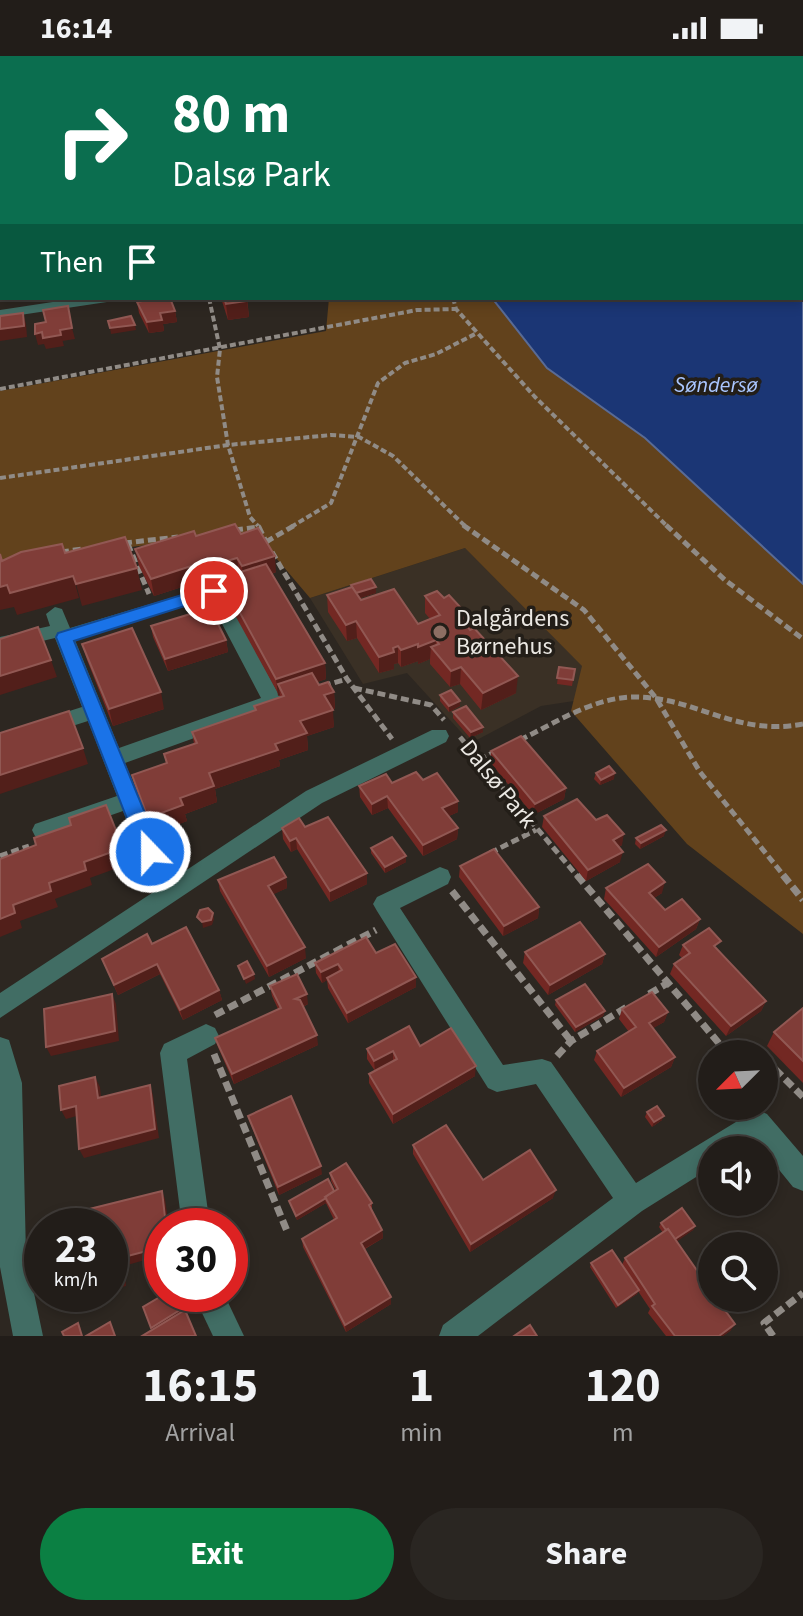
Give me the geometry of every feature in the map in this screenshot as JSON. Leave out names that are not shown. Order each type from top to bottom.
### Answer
[{"type":"street","points":[[0,314],[24,304],[79,300]]},
{"type":"street","points":[[0,644],[60,627],[156,609],[214,591],[273,702],[113,759]]},
{"type":"street","points":[[60,627],[168,896]]},
{"type":"street","points":[[0,741],[94,711]]},
{"type":"street","name":"Dalsø Park","points":[[0,1007],[314,797],[446,733]]},
{"type":"street","points":[[43,830],[130,800]]},
{"type":"street","points":[[440,877],[385,904],[497,1079],[542,1071],[632,1201]]},
{"type":"street","points":[[194,1208],[173,1053],[206,1036]]},
{"type":"street","points":[[0,1049],[9,1083],[12,1255],[28,1336]]},
{"type":"street","points":[[737,1136],[758,1123],[769,1136]]},
{"type":"street","points":[[778,1147],[803,1177]]},
{"type":"street","points":[[454,1336],[632,1201],[698,1160]]},
{"type":"street","points":[[217,1312],[229,1336]]},
{"type":"path","points":[[209,300],[220,349],[217,377],[228,445],[250,517],[259,527]]},
{"type":"path","points":[[454,300],[456,309],[535,397],[684,543],[725,580],[803,639]]},
{"type":"path","points":[[0,389],[417,310],[456,309]]},
{"type":"path","points":[[266,542],[331,503],[378,383],[405,363],[436,354],[477,333]]},
{"type":"path","points":[[0,478],[228,445],[331,435],[359,437],[393,456],[463,525],[584,610],[656,698],[700,772],[803,900]]},
{"type":"path","points":[[127,543],[156,609]]},
{"type":"path","points":[[270,577],[283,573]]},
{"type":"path","points":[[317,688],[347,679]]},
{"type":"path","points":[[354,688],[431,705],[446,733]]},
{"type":"path","points":[[518,741],[595,704],[632,697],[656,698],[717,719],[755,727],[791,728],[803,724]]},
{"type":"path","name":"Dalsø Park","points":[[446,733],[479,760],[716,1040]]},
{"type":"path","points":[[479,760],[505,747]]},
{"type":"path","points":[[0,856],[33,844],[43,830]]},
{"type":"path","points":[[481,857],[536,830]]},
{"type":"path","points":[[440,877],[571,1041]]},
{"type":"path","points":[[287,1231],[202,1022],[395,920]]},
{"type":"path","points":[[542,1071],[571,1041],[666,984]]},
{"type":"path","points":[[778,1072],[803,1097]]},
{"type":"path","points":[[773,1336],[764,1323],[803,1293]]},
{"type":"shaded area","points":[[329,300],[494,300],[547,368],[645,438],[803,584],[803,934],[687,844],[571,711],[582,666],[465,548],[310,598],[254,532],[0,563],[0,391],[326,331]]},
{"type":"shaded area","name":"Dalgårdens Børnehus","points":[[465,548],[583,666],[574,701],[541,706],[471,743],[407,673],[363,684],[310,598]]},
{"type":"water","name":"Søndersø","points":[[494,300],[803,300],[803,584],[645,438],[547,368]]},
{"type":"building","points":[[171,300],[175,311],[160,313],[162,320],[147,322],[137,302]]},
{"type":"building","points":[[225,300],[247,300],[247,301],[226,304]]},
{"type":"building","points":[[68,306],[72,328],[60,330],[61,335],[43,338],[42,332],[35,334],[35,324],[46,322],[43,310]]},
{"type":"building","points":[[23,313],[24,326],[0,329],[0,316]]},
{"type":"building","points":[[131,316],[135,325],[110,328],[108,321]]},
{"type":"building","points":[[235,524],[241,534],[258,528],[275,556],[242,566],[237,558],[210,566],[207,561],[151,579],[135,549],[194,531],[196,536]]},
{"type":"building","points":[[125,537],[137,568],[76,584],[73,576],[10,593],[7,585],[0,587],[0,554],[2,561],[21,552],[62,544],[65,553]]},
{"type":"building","points":[[266,564],[325,663],[276,679],[221,578]]},
{"type":"building","points":[[371,579],[376,587],[356,593],[351,585]]},
{"type":"building","points":[[352,587],[361,600],[394,589],[418,624],[440,615],[425,596],[437,591],[444,598],[449,595],[475,623],[467,626],[470,630],[474,628],[518,676],[483,693],[461,667],[451,671],[431,647],[439,644],[436,640],[401,650],[398,646],[393,648],[394,652],[379,657],[356,621],[346,625],[327,595]]},
{"type":"building","points":[[210,608],[226,640],[165,659],[151,626]]},
{"type":"building","points":[[38,627],[51,660],[0,676],[0,639]]},
{"type":"building","points":[[132,628],[161,692],[109,709],[82,644]]},
{"type":"building","points":[[559,667],[575,669],[573,680],[557,678]]},
{"type":"building","points":[[312,673],[319,685],[328,682],[334,692],[324,695],[333,710],[300,721],[307,733],[275,744],[278,750],[209,773],[214,786],[180,798],[183,805],[148,818],[132,775],[167,763],[164,754],[197,743],[192,732],[256,710],[254,706],[284,696],[278,684]]},
{"type":"building","points":[[451,690],[460,701],[449,706],[440,695]]},
{"type":"building","points":[[466,706],[483,727],[471,732],[453,712]]},
{"type":"building","points":[[69,711],[83,748],[0,775],[0,733]]},
{"type":"building","points":[[521,736],[566,788],[535,804],[491,751]]},
{"type":"building","points":[[609,766],[615,773],[601,780],[596,773]]},
{"type":"building","points":[[416,772],[423,780],[437,773],[458,801],[442,808],[458,828],[423,845],[387,796],[372,804],[359,786],[386,774],[392,783]]},
{"type":"building","points":[[577,799],[596,820],[607,815],[624,834],[613,840],[623,852],[588,870],[544,816]]},
{"type":"building","points":[[106,805],[123,848],[84,862],[86,870],[49,883],[51,891],[13,905],[15,913],[0,919],[0,859],[36,845],[34,838],[71,825],[69,818]]},
{"type":"building","points":[[328,817],[367,873],[330,891],[296,838],[290,841],[282,828],[299,818],[305,827]]},
{"type":"building","points":[[661,825],[666,830],[641,843],[636,838]]},
{"type":"building","points":[[392,837],[406,856],[385,867],[371,848]]},
{"type":"building","points":[[494,849],[539,907],[504,926],[460,866]]},
{"type":"building","points":[[274,857],[286,877],[268,886],[305,947],[267,966],[218,880]]},
{"type":"building","points":[[648,864],[665,882],[649,893],[665,910],[682,899],[700,919],[659,947],[606,888]]},
{"type":"building","points":[[208,908],[213,913],[211,920],[202,922],[197,917],[200,910]]},
{"type":"building","points":[[580,922],[605,954],[550,985],[525,952]]},
{"type":"building","points":[[186,927],[219,990],[180,1010],[157,964],[114,985],[102,959],[147,934],[152,944]]},
{"type":"building","points":[[709,928],[721,941],[714,946],[766,1001],[731,1026],[674,964],[690,953],[683,945]]},
{"type":"building","points":[[366,937],[376,953],[395,944],[416,977],[347,1013],[327,978],[342,970],[338,964],[321,972],[315,963]]},
{"type":"building","points":[[247,961],[254,974],[244,979],[238,966]]},
{"type":"building","points":[[297,974],[307,994],[295,999],[300,1000],[317,1035],[232,1074],[215,1038],[281,1008],[270,986]]},
{"type":"building","points":[[585,984],[605,1011],[576,1027],[556,1000]]},
{"type":"building","points":[[652,992],[668,1012],[649,1023],[675,1057],[624,1088],[597,1051],[636,1027],[622,1009]]},
{"type":"building","points":[[112,994],[115,1031],[46,1047],[44,1009]]},
{"type":"building","points":[[803,1008],[803,1061],[774,1032]]},
{"type":"building","points":[[409,1026],[420,1046],[451,1028],[476,1066],[393,1114],[369,1074],[397,1059],[393,1051],[374,1061],[367,1049]]},
{"type":"building","points":[[95,1077],[98,1098],[150,1085],[155,1129],[79,1149],[76,1106],[61,1110],[59,1086]]},
{"type":"building","points":[[291,1096],[321,1166],[278,1187],[248,1116]]},
{"type":"building","points":[[657,1106],[664,1116],[654,1122],[647,1112]]},
{"type":"building","points":[[446,1125],[483,1180],[530,1150],[556,1190],[471,1244],[413,1145]]},
{"type":"building","points":[[346,1163],[372,1203],[369,1205],[382,1230],[361,1243],[391,1297],[345,1325],[302,1239],[337,1218],[325,1197],[338,1189],[330,1173]]},
{"type":"building","points":[[328,1179],[334,1191],[296,1216],[289,1201]]},
{"type":"building","points":[[162,1191],[164,1208],[144,1208],[144,1252],[128,1256],[128,1208],[93,1208]]},
{"type":"building","points":[[682,1208],[695,1226],[675,1239],[661,1223]]},
{"type":"building","points":[[668,1229],[698,1272],[698,1312],[726,1312],[735,1324],[719,1336],[675,1336],[652,1306],[655,1304],[625,1258]]},
{"type":"building","points":[[612,1250],[639,1290],[618,1305],[591,1263]]},
{"type":"building","points":[[145,1312],[177,1312],[151,1328]]},
{"type":"building","points":[[186,1312],[196,1336],[142,1336]]},
{"type":"building","points":[[110,1322],[115,1336],[86,1336]]},
{"type":"building","points":[[78,1323],[82,1336],[64,1336],[62,1332]]},
{"type":"building","points":[[530,1325],[537,1336],[514,1336]]},
{"type":"place","name":"Dalgårdens Børnehus","points":[[440,632]]},
{"type":"route","points":[[150,852],[64,637],[214,591]]}]
